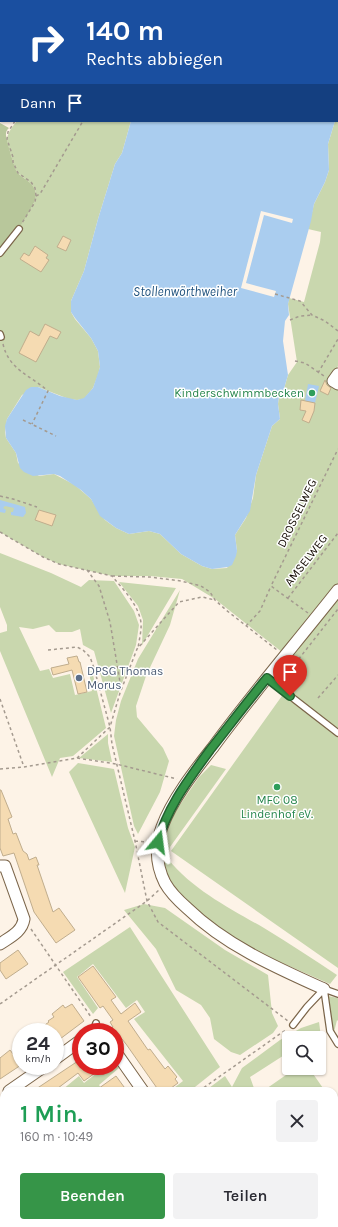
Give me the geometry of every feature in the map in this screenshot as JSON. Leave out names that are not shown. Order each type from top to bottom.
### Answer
[{"type":"street","points":[[332,991],[277,968],[225,939],[198,919],[166,884],[160,870],[157,856],[158,842],[162,827],[187,782],[240,711],[338,590]]},
{"type":"street","points":[[0,944],[19,931],[24,920],[2,864]]},
{"type":"street","points":[[124,1064],[140,1087]]},
{"type":"street","points":[[22,1087],[35,1075]]},
{"type":"lane","points":[[0,253],[19,229]]},
{"type":"lane","points":[[267,678],[338,732]]},
{"type":"lane","points":[[293,1025],[307,1007],[338,987]]},
{"type":"lane","points":[[332,991],[330,1031],[338,1044]]},
{"type":"path","points":[[13,122],[8,132],[7,139],[13,157],[13,162],[18,173],[31,182],[35,188],[36,196],[35,202],[19,229]]},
{"type":"path","points":[[36,196],[40,194],[82,122]]},
{"type":"path","points":[[275,294],[300,301],[312,315],[338,331]]},
{"type":"path","points":[[290,320],[300,316],[312,315]]},
{"type":"path","points":[[1,336],[4,349],[10,362],[23,374],[40,384],[48,391],[32,424]]},
{"type":"path","points":[[295,361],[305,363],[318,373],[338,339]]},
{"type":"path","points":[[23,420],[56,436]]},
{"type":"path","name":"DROSSELWEG","points":[[246,626],[260,611],[338,449]]},
{"type":"path","points":[[0,496],[37,507]]},
{"type":"path","points":[[0,532],[43,557],[59,564],[112,576],[150,577],[181,581],[201,586],[210,592],[215,600],[246,626],[285,656]]},
{"type":"path","name":"AMSELWEG","points":[[288,598],[338,533]]},
{"type":"path","points":[[87,570],[99,586],[110,622],[121,690]]},
{"type":"path","points":[[78,758],[110,727],[121,690],[138,649],[141,618],[135,606],[112,576]]},
{"type":"path","points":[[271,586],[316,618]]},
{"type":"path","points":[[138,649],[179,602],[202,597],[215,600]]},
{"type":"path","points":[[267,678],[287,674],[338,609]]},
{"type":"path","points":[[48,650],[77,648],[83,650],[90,657],[110,727],[116,764]]},
{"type":"path","points":[[318,698],[338,675]]},
{"type":"path","points":[[0,699],[24,767]]},
{"type":"path","points":[[0,769],[24,767],[78,758],[116,764],[187,782]]},
{"type":"path","points":[[135,841],[158,842]]},
{"type":"path","points":[[0,1004],[147,901],[166,884]]},
{"type":"path","points":[[24,920],[96,1023]]},
{"type":"path","points":[[205,1087],[293,1025]]},
{"type":"green space","points":[[16,122],[131,122],[122,153],[115,164],[84,271],[71,301],[71,312],[91,338],[98,351],[100,367],[93,388],[84,399],[77,400],[69,399],[38,387],[22,395],[7,419],[5,432],[6,438],[16,453],[18,463],[39,476],[54,474],[75,485],[91,499],[105,520],[116,528],[129,534],[149,531],[160,534],[181,554],[202,566],[212,569],[227,568],[237,551],[235,535],[246,518],[253,498],[256,475],[272,426],[280,419],[278,404],[279,396],[283,392],[288,375],[297,362],[288,304],[289,298],[304,302],[320,242],[321,232],[308,229],[314,204],[329,170],[328,144],[335,122],[338,122],[338,366],[328,382],[332,385],[338,377],[338,968],[171,851],[289,686],[274,674],[287,656],[215,599],[182,579],[150,576],[112,576],[59,564],[43,557],[0,532],[0,253],[32,208],[36,195],[32,185],[17,172],[8,146],[8,135]]},
{"type":"green space","points":[[0,123],[9,128],[6,131],[6,136],[17,172],[34,187],[36,195],[32,208],[0,253]]},
{"type":"green space","points":[[0,553],[51,573],[81,587],[89,580],[114,581],[134,611],[139,625],[136,645],[111,713],[94,651],[83,645],[80,629],[72,632],[56,632],[49,625],[33,629],[19,627],[40,671],[49,669],[53,678],[70,674],[75,695],[92,691],[89,671],[92,671],[106,728],[73,756],[60,758],[52,777],[0,651],[0,633],[7,631],[7,625],[0,607]]},
{"type":"green space","points":[[119,582],[176,588],[142,645],[143,620],[138,606]]},
{"type":"green space","points":[[180,590],[170,625],[146,676],[136,706],[137,717],[163,748],[169,761],[160,792],[138,834],[134,826],[114,736],[116,720],[121,701],[138,659]]},
{"type":"green space","points":[[108,734],[108,743],[112,762],[79,758]]},
{"type":"green space","points":[[78,763],[114,769],[128,828],[135,847],[125,893],[69,772]]},
{"type":"green space","points":[[211,765],[226,769],[170,847],[168,859],[189,880],[213,898],[301,951],[337,975],[330,984],[257,952],[217,926],[174,888],[163,871],[161,843],[175,812],[199,777]]},
{"type":"green space","points":[[144,904],[165,908],[225,950],[268,975],[272,1013],[278,1026],[273,1033],[240,1055],[231,1052],[214,1039],[210,1018],[201,1005],[176,990],[156,949],[124,910]]},
{"type":"green space","points":[[130,927],[220,1067],[195,1087],[175,1087],[183,1081],[134,1019],[145,1012],[137,1000],[126,1008],[93,964],[77,977],[98,1008],[93,1014],[63,972]]},
{"type":"green space","points":[[328,996],[338,998],[338,1021],[337,1020],[334,1032],[332,1024]]},
{"type":"green space","points":[[319,1022],[320,1031],[296,1031],[301,1028]]},
{"type":"green space","points":[[282,1039],[282,1056],[250,1077],[254,1087],[232,1087],[242,1068]]},
{"type":"green space","points":[[94,1075],[111,1075],[99,1085],[100,1087],[66,1087],[79,1076],[84,1083]]},
{"type":"green space","points":[[286,1075],[314,1075],[322,1087],[269,1087]]},
{"type":"green space","points":[[225,1076],[232,1087],[210,1087]]},
{"type":"water","name":"Stollenwörthweiher","points":[[131,122],[335,122],[328,144],[329,170],[314,204],[311,221],[288,304],[289,315],[285,321],[283,341],[288,375],[283,392],[279,396],[278,404],[280,419],[272,426],[256,475],[250,511],[235,535],[237,551],[236,556],[232,565],[228,567],[212,569],[202,566],[181,554],[160,534],[149,531],[129,534],[116,528],[100,516],[91,499],[81,490],[60,476],[54,474],[33,476],[24,472],[20,468],[16,453],[6,438],[5,426],[7,419],[26,390],[31,387],[38,387],[60,396],[77,400],[84,398],[93,388],[100,367],[98,351],[91,338],[71,312],[71,301],[84,271],[115,164],[122,153]]},
{"type":"water","name":"Kinderschwimmbecken","points":[[308,384],[319,386],[315,403],[305,401]]},
{"type":"water","points":[[0,500],[25,507],[26,513],[23,517],[11,515],[14,508],[5,506],[3,508],[6,510],[5,513],[0,512]]},
{"type":"pier","points":[[261,211],[293,219],[292,223],[264,215],[246,283],[276,291],[274,297],[241,288]]},
{"type":"building","points":[[63,236],[71,240],[66,251],[57,247]]},
{"type":"building","points":[[35,246],[48,255],[46,258],[49,260],[41,272],[20,259],[24,253],[29,256]]},
{"type":"building","points":[[45,324],[61,332],[57,339],[50,336],[36,362],[19,353],[30,331],[39,336]]},
{"type":"building","points":[[325,380],[327,385],[331,388],[328,395],[320,391]]},
{"type":"building","points":[[301,400],[315,403],[314,411],[309,423],[302,420],[306,411],[300,410]]},
{"type":"building","points":[[39,510],[56,515],[52,526],[35,520]]},
{"type":"building","points":[[77,656],[80,662],[87,692],[78,694],[72,670],[53,675],[51,668],[69,664],[67,658]]},
{"type":"building","points":[[0,790],[12,817],[8,819],[13,834],[16,833],[23,851],[27,854],[29,860],[36,857],[39,865],[37,865],[53,912],[59,908],[75,930],[56,943],[34,912],[14,853],[3,856],[0,848]]},
{"type":"building","points":[[18,950],[28,964],[6,979],[0,970],[0,963]]},
{"type":"building","points":[[93,966],[116,997],[111,1000],[121,1014],[135,1003],[141,1012],[128,1021],[148,1050],[150,1049],[165,1069],[168,1066],[177,1077],[175,1079],[178,1083],[172,1087],[156,1087],[124,1042],[124,1023],[111,1023],[113,1020],[103,1006],[100,1008],[78,977]]},
{"type":"building","points":[[72,1004],[84,1021],[81,1023],[72,1023],[72,1030],[64,1036],[64,1023],[48,1023],[54,1017],[52,1014],[63,1005],[65,1008]]},
{"type":"building","points":[[10,1050],[12,1053],[12,1071],[0,1079],[0,1058]]},
{"type":"building","points":[[72,1065],[72,1075],[75,1075],[59,1087],[39,1087],[57,1075],[64,1075],[64,1070]]},
{"type":"building","points":[[80,1075],[92,1075],[84,1081]]},
{"type":"building","points":[[116,1076],[124,1087],[101,1087]]},
{"type":"place","name":"Kinderschwimmbecken","points":[[312,393]]},
{"type":"place","name":"DPSG Thomas Morus","points":[[79,678]]},
{"type":"place","name":"MFC 08 Lindenhof eV.","points":[[277,787]]},
{"type":"route","points":[[158,842],[162,827],[187,782],[240,711],[267,678],[290,696]]}]
